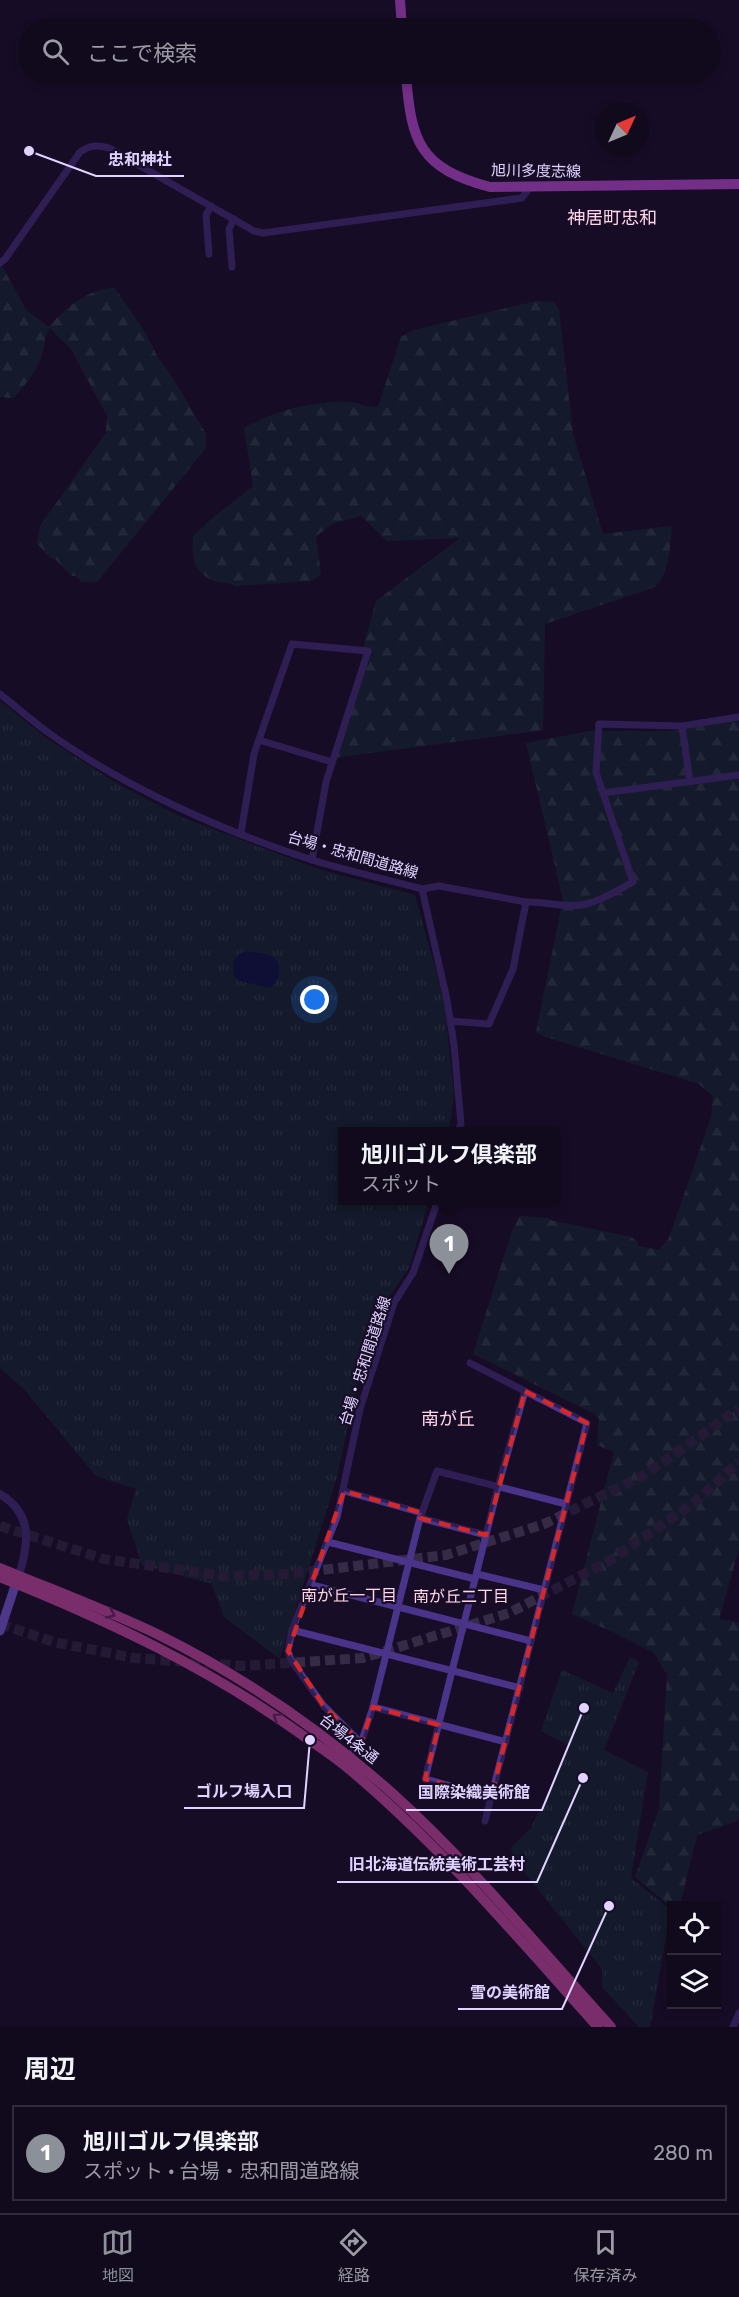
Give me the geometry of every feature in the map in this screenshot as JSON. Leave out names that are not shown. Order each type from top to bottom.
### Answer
[{"type":"highway","name":"台場4条通","points":[[0,1568],[17,1579],[160,1636],[246,1685],[345,1759],[406,1806],[470,1871],[611,2027]]},
{"type":"highway","name":"台場4条通","points":[[0,1577],[17,1579]]},
{"type":"highway","name":"台場4条通","points":[[345,1759],[460,1875],[598,2027]]},
{"type":"main road","points":[[400,0],[401,18]]},
{"type":"main road","name":"旭川多度志線","points":[[407,84],[414,132],[435,163],[462,179],[490,187],[739,184]]},
{"type":"main road","points":[[0,1631],[17,1579]]},
{"type":"street","points":[[0,263],[80,152],[87,147],[109,148],[254,231],[263,233],[522,198],[530,187]]},
{"type":"street","points":[[209,254],[206,215],[211,206]]},
{"type":"street","points":[[232,267],[229,229],[234,219]]},
{"type":"street","points":[[241,833],[259,740],[292,644],[368,651],[326,782],[312,860]]},
{"type":"street","name":"台場・忠和間道路線","points":[[0,694],[47,731],[117,775],[176,806],[312,860],[422,889],[450,1021],[459,1089],[459,1127]]},
{"type":"street","points":[[422,889],[439,886],[525,902],[585,905],[633,882],[596,772],[599,724],[682,726],[739,717]]},
{"type":"street","points":[[682,726],[690,782]]},
{"type":"street","points":[[259,740],[332,762]]},
{"type":"street","points":[[603,793],[739,775]]},
{"type":"street","points":[[450,1021],[489,1024],[513,969],[525,902]]},
{"type":"street","name":"台場・忠和間道路線","points":[[292,1630],[312,1585],[344,1491],[360,1409],[394,1303],[413,1273],[436,1205]]},
{"type":"street","points":[[470,1363],[587,1423],[485,1821]]},
{"type":"street","points":[[491,1797],[425,1779],[498,1487],[525,1391]]},
{"type":"street","points":[[345,1759],[361,1743],[373,1707],[421,1515],[437,1471],[566,1504]]},
{"type":"street","points":[[344,1491],[486,1535]]},
{"type":"street","points":[[0,1494],[20,1512],[24,1524],[27,1548],[17,1579]]},
{"type":"street","points":[[328,1542],[409,1562],[544,1590]]},
{"type":"street","points":[[312,1585],[531,1641]]},
{"type":"street","points":[[361,1743],[323,1705],[291,1660],[288,1651],[292,1630],[519,1688]]},
{"type":"street","points":[[373,1707],[506,1742]]},
{"type":"street","points":[[733,2027],[739,2013]]},
{"type":"highlighted area","points":[[525,1391],[587,1423],[491,1797],[425,1779],[439,1725],[373,1707],[361,1743],[323,1705],[288,1651],[344,1491],[422,1513],[420,1518],[486,1535]]},
{"type":"green space","points":[[0,262],[26,310],[49,327],[78,300],[96,291],[115,288],[147,335],[157,356],[206,434],[206,448],[97,582],[82,582],[76,576],[72,576],[55,559],[50,558],[37,543],[40,526],[106,433],[107,416],[71,349],[50,328],[40,360],[28,380],[13,398],[0,397]]},
{"type":"green space","points":[[537,301],[554,302],[559,310],[573,434],[603,534],[672,526],[664,574],[655,587],[545,624],[543,730],[333,758],[368,651],[363,648],[376,601],[460,538],[387,541],[361,516],[334,523],[316,536],[321,574],[311,581],[235,586],[215,581],[200,572],[193,556],[193,536],[253,486],[244,428],[283,411],[313,404],[342,402],[378,407],[401,337],[414,330]]},
{"type":"green space","points":[[0,701],[49,740],[118,784],[181,817],[321,870],[415,895],[444,1001],[454,1094],[450,1127],[338,1127],[338,1205],[428,1205],[409,1268],[386,1301],[355,1392],[337,1477],[280,1659],[224,1617],[212,1584],[142,1565],[127,1520],[136,1489],[96,1476],[24,1389],[0,1368]]},
{"type":"green space","points":[[739,721],[739,1549],[719,1619],[739,1622],[739,1818],[735,1822],[697,1835],[681,1901],[667,1901],[667,1904],[635,1877],[659,1809],[667,1675],[654,1653],[572,1614],[614,1452],[597,1445],[599,1419],[594,1414],[473,1354],[512,1231],[520,1216],[548,1218],[631,1237],[638,1242],[638,1246],[659,1250],[669,1238],[711,1117],[713,1096],[699,1084],[536,1032],[561,909],[565,908],[526,743],[590,731],[669,731]]},
{"type":"green space","points":[[630,1657],[639,1662],[604,1750],[648,1772],[631,1878],[667,1907],[667,1932],[650,2027],[639,2027],[602,1987],[602,1969],[513,1858],[511,1848],[531,1828],[570,1746],[541,1731],[562,1670],[613,1693]]},
{"type":"shaded area","points":[[246,951],[263,954],[277,961],[278,977],[276,983],[270,988],[239,981],[234,976],[233,961],[239,954]]},
{"type":"tunnel","points":[[0,1526],[104,1559],[223,1576],[289,1574],[446,1555],[544,1524],[644,1475],[739,1409]]},
{"type":"tunnel","points":[[0,1624],[54,1642],[134,1658],[243,1666],[363,1658],[509,1613],[609,1561],[695,1502],[739,1462]]},
{"type":"place","name":"忠和神社","points":[[29,151]]},
{"type":"place","name":"旭川ゴルフ倶楽部","points":[[449,1274]]},
{"type":"place","name":"国際染織美術館","points":[[584,1708]]},
{"type":"place","name":"ゴルフ場入口","points":[[310,1740]]},
{"type":"place","name":"旧北海道伝統美術工芸村","points":[[583,1778]]},
{"type":"place","name":"雪の美術館","points":[[609,1906]]},
{"type":"district","name":"神居町忠和","points":[[612,218]]},
{"type":"district","name":"南が丘","points":[[448,1419]]},
{"type":"district","name":"南が丘一丁目","points":[[349,1595]]},
{"type":"district","name":"南が丘二丁目","points":[[461,1596]]}]
